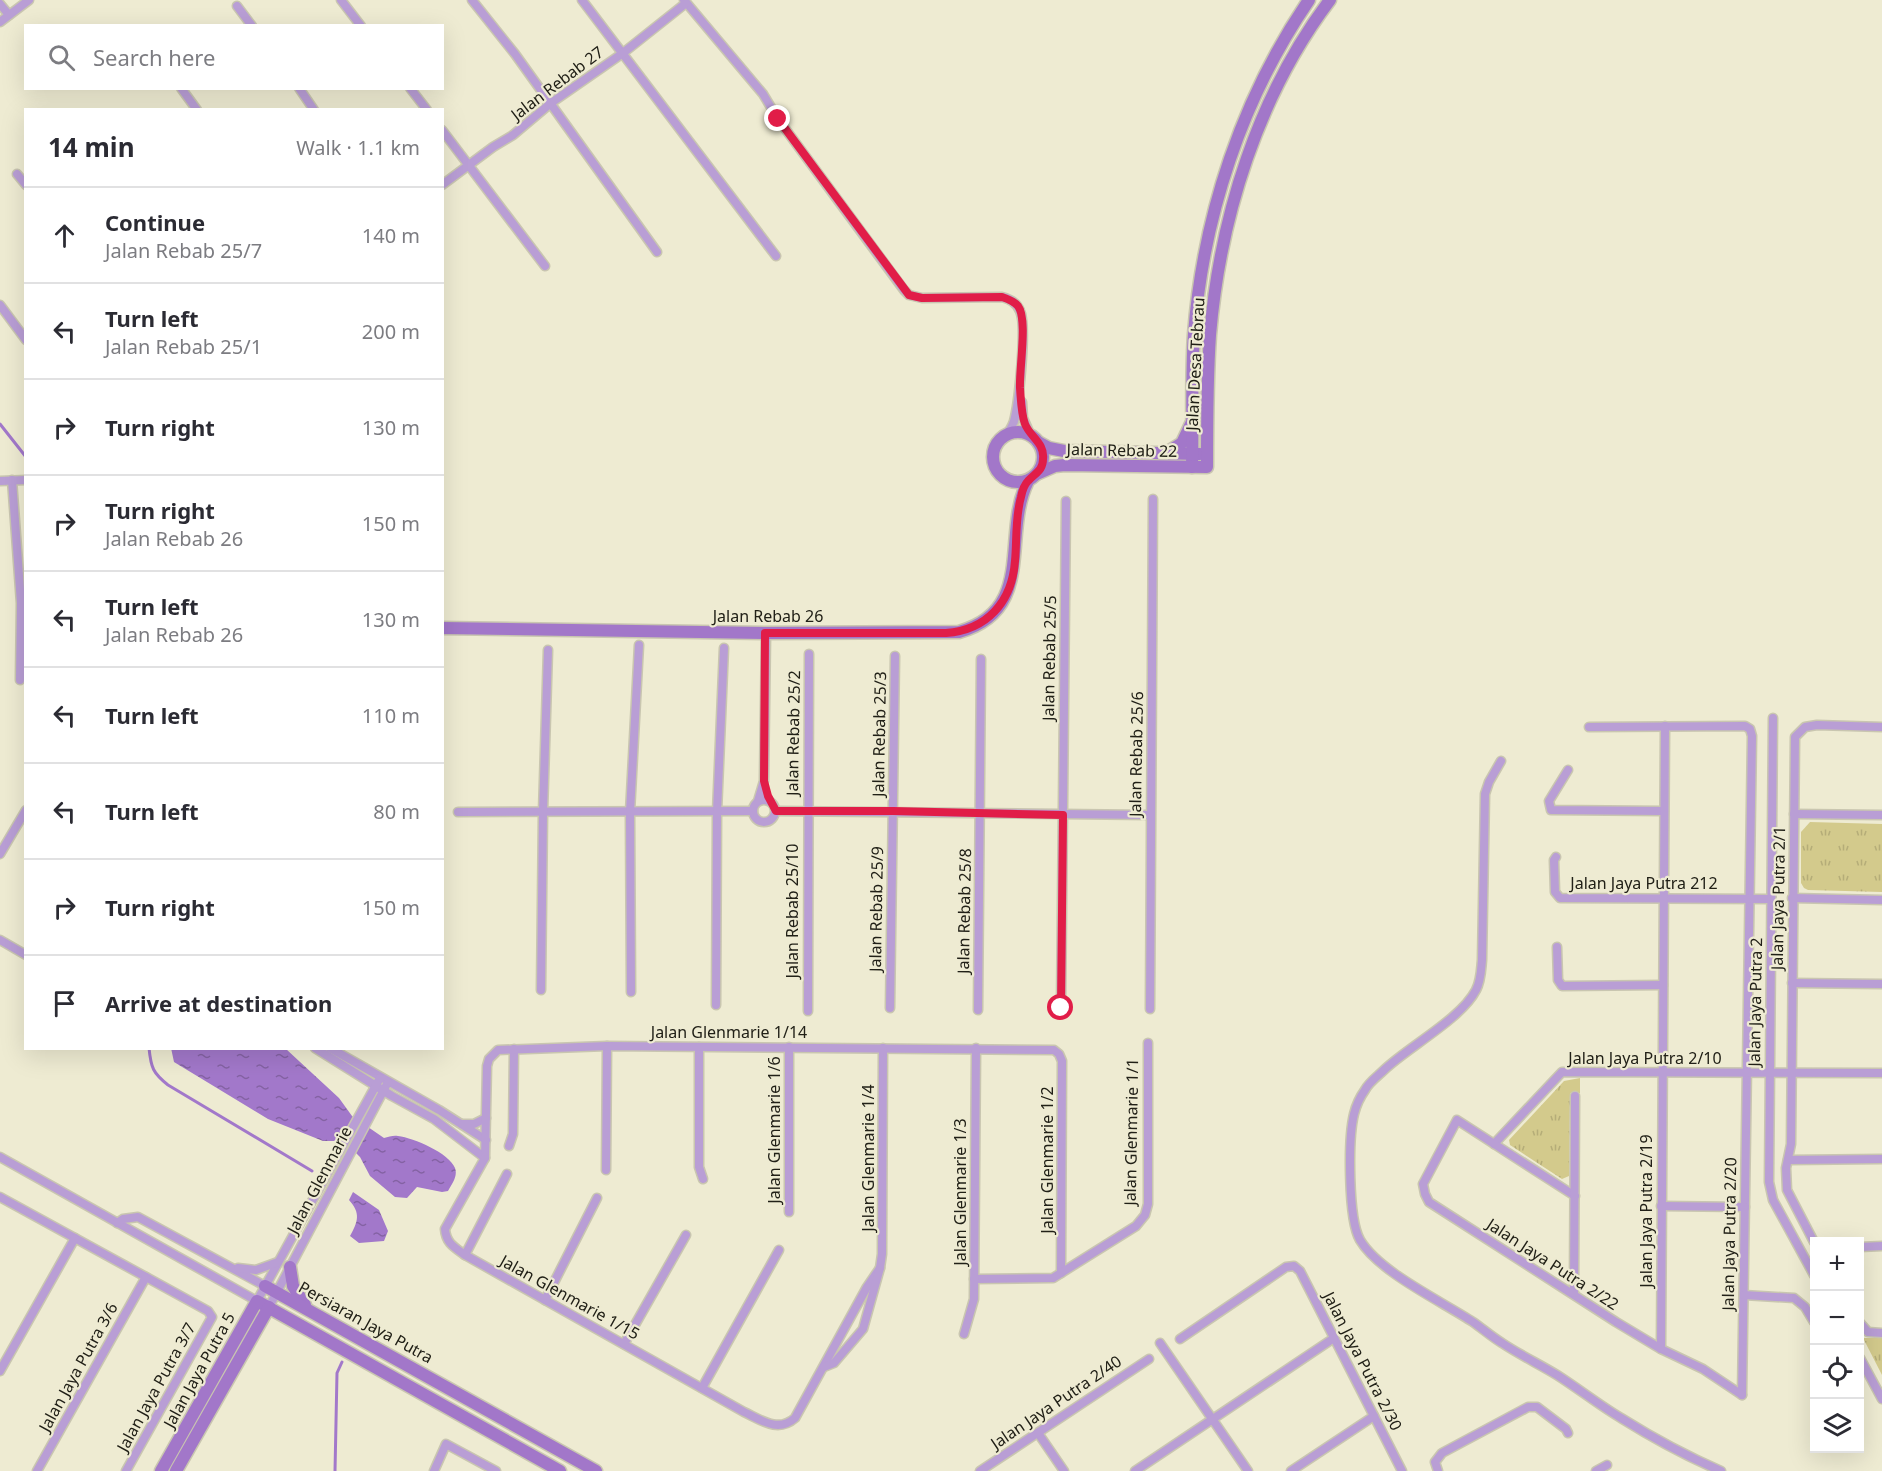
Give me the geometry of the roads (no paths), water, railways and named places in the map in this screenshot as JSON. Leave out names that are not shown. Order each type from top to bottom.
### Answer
[{"type":"street","points":[[0,22],[30,0]]},
{"type":"street","points":[[341,0],[359,24]]},
{"type":"street","points":[[472,0],[551,103],[657,252]]},
{"type":"street","points":[[582,0],[708,170],[776,256]]},
{"type":"street","name":"Jalan Desa Tebrau","points":[[1192,461],[1194,335],[1199,286],[1214,211],[1248,112],[1281,42],[1309,0]]},
{"type":"street","name":"Jalan Desa Tebrau","points":[[1207,461],[1210,335],[1216,286],[1230,216],[1246,163],[1280,80],[1296,48],[1330,0]]},
{"type":"street","points":[[685,1],[763,94],[792,137],[909,295],[922,298],[1002,297],[1016,303],[1022,320],[1020,387],[1015,420],[1007,434],[995,446],[993,457],[998,473],[1007,480],[1018,483],[1028,481],[1039,472],[1043,460],[1042,448],[1023,418],[1020,387]]},
{"type":"street","name":"Jalan Rebab 27","points":[[444,183],[513,135],[551,103],[623,54],[685,1]]},
{"type":"street","points":[[0,4],[9,15]]},
{"type":"street","points":[[237,6],[250,24]]},
{"type":"street","points":[[182,90],[196,108]]},
{"type":"street","points":[[300,90],[313,108]]},
{"type":"street","points":[[411,90],[425,108]]},
{"type":"street","points":[[444,133],[545,266]]},
{"type":"street","points":[[17,174],[24,183]]},
{"type":"street","points":[[0,305],[24,337]]},
{"type":"street","points":[[1165,454],[1176,448],[1186,437],[1193,417]]},
{"type":"street","points":[[1007,434],[1018,432],[1034,438]]},
{"type":"street","name":"Jalan Rebab 22","points":[[1034,438],[1049,448],[1064,451],[1165,454],[1192,461]]},
{"type":"street","name":"Jalan Rebab 22","points":[[1039,472],[1065,465],[1207,461]]},
{"type":"street","points":[[12,480],[21,603],[20,680]]},
{"type":"street","points":[[0,481],[24,480]]},
{"type":"street","name":"Jalan Rebab 26","points":[[1007,480],[1013,498],[1017,524]]},
{"type":"street","name":"Jalan Rebab 26","points":[[444,628],[765,633],[946,633],[970,629],[988,618],[1007,592],[1014,572],[1020,499],[1028,481]]},
{"type":"street","name":"Jalan Rebab 25/6","points":[[1150,1009],[1153,499]]},
{"type":"street","name":"Jalan Rebab 25/5","points":[[1061,1008],[1066,501]]},
{"type":"street","points":[[765,633],[764,781],[753,811],[755,819],[766,823],[773,819],[776,811]]},
{"type":"street","points":[[631,992],[630,812],[639,645]]},
{"type":"street","points":[[716,1005],[717,812],[724,648]]},
{"type":"street","points":[[541,990],[548,650]]},
{"type":"street","name":"Jalan Rebab 25/2","points":[[807,811],[809,654]]},
{"type":"street","name":"Jalan Rebab 25/3","points":[[893,811],[895,656]]},
{"type":"street","name":"Jalan Rebab 25/8","points":[[978,1010],[981,659]]},
{"type":"street","name":"Jalan Jaya Putra 2","points":[[1773,718],[1770,1192],[1810,1266]]},
{"type":"street","name":"Jalan Jaya Putra 2/1","points":[[1812,1237],[1787,1190],[1791,1144],[1795,737],[1805,727],[1817,725],[1882,727]]},
{"type":"street","points":[[1589,727],[1665,726]]},
{"type":"street","name":"Jalan Jaya Putra 2/20","points":[[1665,726],[1745,726],[1750,729],[1752,736],[1742,1395]]},
{"type":"street","name":"Jalan Jaya Putra 2/19","points":[[1661,1349],[1665,726]]},
{"type":"street","points":[[1501,761],[1485,794],[1480,979],[1475,992],[1462,1007],[1391,1064],[1366,1088],[1363,1094],[1354,1114],[1350,1142],[1355,1225],[1359,1238],[1386,1268],[1475,1323],[1503,1344],[1557,1375],[1620,1418],[1686,1456],[1721,1471]]},
{"type":"street","points":[[1568,770],[1549,801],[1551,810],[1664,811]]},
{"type":"street","points":[[764,781],[770,801],[776,811]]},
{"type":"street","points":[[758,801],[770,801]]},
{"type":"street","points":[[458,812],[753,811]]},
{"type":"street","points":[[776,811],[1150,815]]},
{"type":"street","name":"Jalan Rebab 25/10","points":[[807,811],[808,1011]]},
{"type":"street","name":"Jalan Rebab 25/9","points":[[890,1008],[893,811]]},
{"type":"street","points":[[0,854],[24,813]]},
{"type":"street","points":[[1794,814],[1882,815]]},
{"type":"street","name":"Jalan Jaya Putra 212","points":[[1556,857],[1554,860],[1555,892],[1560,898],[1771,899]]},
{"type":"street","points":[[1792,898],[1882,900]]},
{"type":"street","points":[[0,940],[24,954]]},
{"type":"street","points":[[1557,947],[1558,980],[1562,986],[1663,985]]},
{"type":"street","points":[[1792,983],[1882,984]]},
{"type":"street","name":"Jalan Glenmarie 1/1","points":[[1062,1272],[1141,1221],[1148,1204],[1148,1043]]},
{"type":"street","points":[[606,1170],[607,1046]]},
{"type":"street","name":"Jalan Glenmarie 1/14","points":[[486,1140],[487,1066],[489,1059],[498,1050],[607,1046],[1054,1050]]},
{"type":"street","points":[[699,1047],[699,1167],[703,1179]]},
{"type":"street","name":"Jalan Glenmarie 1/6","points":[[789,1047],[789,1212]]},
{"type":"street","name":"Jalan Glenmarie 1/4","points":[[824,1367],[834,1364],[863,1329],[880,1268],[884,1048]]},
{"type":"street","name":"Jalan Glenmarie 1/3","points":[[964,1334],[974,1299],[976,1048]]},
{"type":"street","points":[[509,1146],[513,1134],[514,1049]]},
{"type":"street","points":[[319,1050],[382,1085],[439,1110],[486,1140]]},
{"type":"street","points":[[333,1050],[434,1119],[485,1158]]},
{"type":"street","name":"Jalan Glenmarie 1/2","points":[[1054,1050],[1062,1061],[1062,1272]]},
{"type":"street","name":"Jalan Jaya Putra 2/10","points":[[1494,1144],[1562,1072],[1882,1073]]},
{"type":"street","name":"Jalan Glenmarie","points":[[277,1292],[284,1265],[339,1153],[364,1118],[382,1085]]},
{"type":"street","points":[[1574,1293],[1575,1096]]},
{"type":"street","points":[[434,1119],[439,1110]]},
{"type":"street","name":"Jalan Glenmarie","points":[[265,1286],[284,1265],[349,1157],[364,1118]]},
{"type":"street","points":[[461,1124],[474,1124],[486,1118]]},
{"type":"street","name":"Jalan Jaya Putra 2/22","points":[[1494,1144],[1457,1120],[1423,1185],[1429,1202],[1616,1322],[1661,1349],[1703,1369],[1742,1395]]},
{"type":"street","name":"Jalan Glenmarie 1/15","points":[[486,1140],[485,1158],[445,1229],[450,1245],[702,1388],[774,1426],[789,1423],[795,1418],[824,1367]]},
{"type":"street","points":[[1494,1144],[1575,1196]]},
{"type":"street","name":"Persiaran Jaya Putra","points":[[0,1157],[560,1471]]},
{"type":"street","points":[[1788,1160],[1882,1159]]},
{"type":"street","points":[[465,1255],[507,1174]]},
{"type":"street","points":[[545,1300],[597,1198]]},
{"type":"street","points":[[0,1199],[146,1277]]},
{"type":"street","points":[[1661,1206],[1745,1207]]},
{"type":"street","name":"Persiaran Jaya Putra","points":[[117,1223],[123,1219],[138,1217],[308,1309],[596,1471]]},
{"type":"street","points":[[624,1344],[686,1235]]},
{"type":"street","points":[[0,1371],[75,1238]]},
{"type":"street","points":[[1864,1247],[1882,1246]]},
{"type":"street","points":[[702,1388],[779,1250]]},
{"type":"street","points":[[232,1268],[256,1270],[284,1265],[293,1286],[308,1309]]},
{"type":"street","name":"Jalan Jaya Putra 2/30","points":[[1180,1340],[1286,1267],[1294,1266],[1300,1271],[1402,1471]]},
{"type":"street","points":[[824,1367],[867,1287],[880,1268]]},
{"type":"street","points":[[974,1279],[1053,1278],[1062,1272]]},
{"type":"street","name":"Jalan Jaya Putra 3/7","points":[[126,1471],[212,1317],[208,1311],[146,1277]]},
{"type":"street","name":"Jalan Jaya Putra 3/6","points":[[37,1471],[146,1277]]},
{"type":"street","name":"Jalan Jaya Putra 5","points":[[161,1471],[265,1286]]},
{"type":"street","name":"Jalan Jaya Putra 5","points":[[176,1471],[277,1292]]},
{"type":"street","points":[[1744,1295],[1794,1298],[1810,1314]]},
{"type":"street","points":[[1864,1328],[1868,1332],[1882,1333]]},
{"type":"street","points":[[1135,1471],[1334,1338]]},
{"type":"street","points":[[1161,1343],[1248,1471]]},
{"type":"street","name":"Jalan Jaya Putra 2/40","points":[[980,1471],[1149,1359]]},
{"type":"street","points":[[1864,1365],[1882,1399]]},
{"type":"street","points":[[1438,1471],[1435,1462],[1442,1454],[1528,1407],[1537,1407],[1568,1433]]},
{"type":"street","points":[[1291,1471],[1374,1416]]},
{"type":"street","points":[[1038,1433],[1064,1471]]},
{"type":"street","points":[[434,1471],[446,1444],[496,1471]]},
{"type":"street","points":[[1305,1462],[1310,1471]]},
{"type":"street","points":[[1596,1471],[1607,1466]]},
{"type":"water","points":[[171,1050],[287,1050],[339,1098],[352,1116],[384,1138],[405,1137],[430,1147],[446,1157],[455,1168],[454,1180],[448,1191],[417,1187],[407,1198],[395,1197],[370,1176],[355,1152],[335,1141],[323,1141],[268,1119],[174,1062]]},
{"type":"water","points":[[353,1192],[379,1210],[388,1231],[384,1241],[359,1243],[350,1236],[357,1218],[357,1213],[349,1200]]},
{"type":"waterway","points":[[0,424],[24,454]]},
{"type":"waterway","points":[[149,1050],[154,1069],[168,1085],[312,1171]]},
{"type":"waterway","points":[[335,1471],[337,1373],[342,1362]]}]
